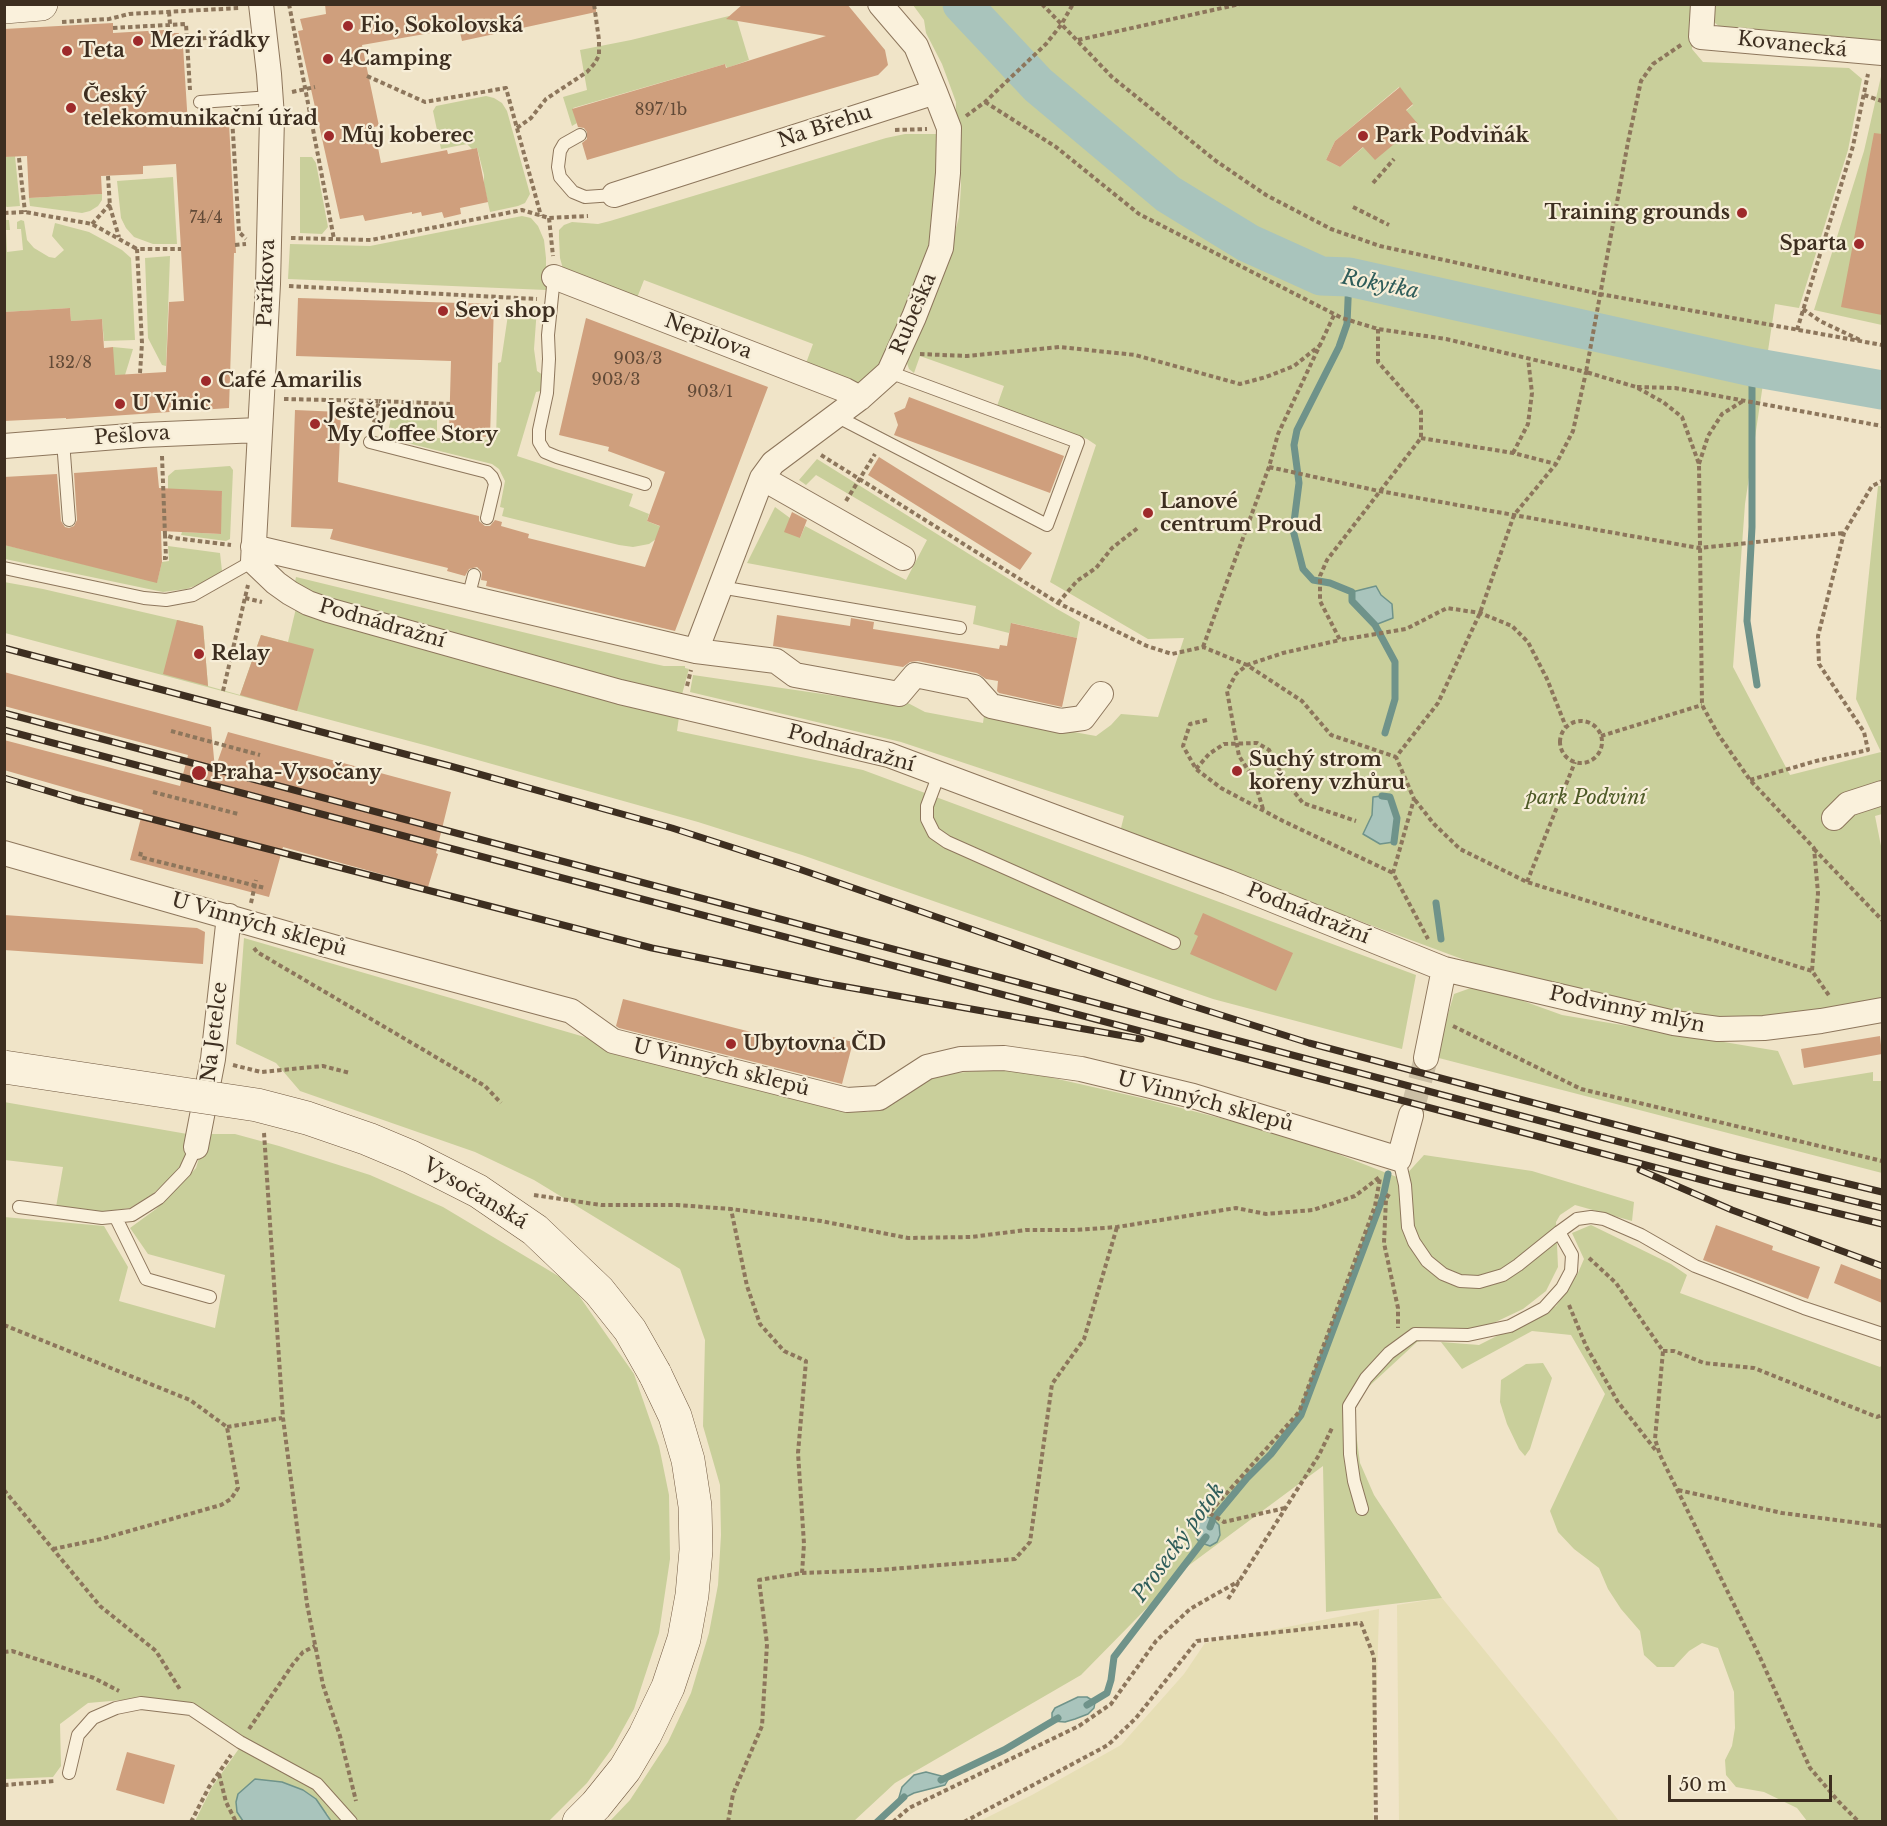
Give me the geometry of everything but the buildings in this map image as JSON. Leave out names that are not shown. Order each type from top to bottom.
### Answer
[{"type":"main road","points":[[4,7],[46,13]]},
{"type":"main road","name":"Vysočanská","points":[[4,1067],[257,1105],[307,1118],[411,1157],[478,1191],[535,1230],[599,1291],[630,1330],[675,1416],[688,1460],[695,1506],[696,1550],[692,1595],[684,1639],[668,1687],[645,1735],[625,1768],[596,1805],[579,1821]]},
{"type":"street","points":[[880,4],[916,46],[935,92]]},
{"type":"street","points":[[1701,37],[1703,4]]},
{"type":"street","name":"Paříkova","points":[[248,558],[268,284],[260,241],[271,97],[250,7]]},
{"type":"street","name":"Kovanecká","points":[[1701,37],[1877,53]]},
{"type":"street","name":"Rubeška","points":[[696,651],[762,478],[773,463],[860,398],[893,363],[914,317],[941,248],[948,173],[949,128],[935,92]]},
{"type":"street","name":"Na Břehu","points":[[614,195],[935,92]]},
{"type":"street","name":"Nepilova","points":[[553,289],[845,390],[860,398]]},
{"type":"street","name":"Pešlova","points":[[4,446],[162,434],[259,430]]},
{"type":"street","points":[[762,478],[903,558]]},
{"type":"street","points":[[248,558],[468,598],[696,651],[776,661],[795,675],[899,694],[915,675],[974,687],[992,706],[1060,721],[1083,718],[1101,694]]},
{"type":"street","name":"Podnádražní","points":[[248,558],[290,593],[328,610],[620,692],[889,755],[1228,882],[1444,969]]},
{"type":"street","points":[[1834,818],[1848,804],[1882,793]]},
{"type":"street","name":"U Vinných sklepů","points":[[4,853],[351,952],[571,1011],[613,1041],[847,1100],[879,1098],[927,1067],[961,1059],[1004,1058],[1081,1069],[1193,1096],[1400,1164]]},
{"type":"street","name":"Na Jetelce","points":[[196,1147],[213,1059],[230,916]]},
{"type":"street","points":[[1426,1058],[1444,969]]},
{"type":"street","name":"Podvinný mlýn","points":[[1444,969],[1674,1023],[1718,1029],[1764,1028],[1882,1010]]},
{"type":"street","points":[[1400,1164],[1411,1115]]},
{"type":"lane","points":[[200,102],[271,97]]},
{"type":"lane","points":[[580,135],[564,144],[560,151],[558,167],[560,177],[573,192],[585,197],[614,195]]},
{"type":"lane","points":[[553,289],[548,335],[547,393],[539,430],[539,442],[545,452],[557,457],[645,484]]},
{"type":"lane","points":[[836,416],[1047,525],[1078,442],[893,363]]},
{"type":"lane","points":[[63,441],[69,520]]},
{"type":"lane","points":[[370,442],[487,472],[495,484],[488,518]]},
{"type":"lane","points":[[4,568],[144,598],[166,600],[193,595],[248,558]]},
{"type":"lane","points":[[468,598],[474,575]]},
{"type":"lane","points":[[720,587],[960,628]]},
{"type":"lane","points":[[939,774],[927,806],[927,819],[934,833],[946,842],[1174,943]]},
{"type":"lane","points":[[19,1207],[102,1218],[132,1215],[159,1198],[185,1171],[196,1147]]},
{"type":"lane","points":[[1400,1164],[1405,1185],[1408,1227],[1414,1242],[1427,1261],[1443,1274],[1460,1281],[1479,1282],[1503,1275],[1577,1219],[1591,1217],[1604,1219],[1641,1235],[1695,1266],[1804,1308],[1882,1334]]},
{"type":"lane","points":[[116,1218],[146,1280],[210,1297]]},
{"type":"lane","points":[[1362,1509],[1354,1481],[1350,1454],[1349,1406],[1366,1378],[1389,1353],[1415,1334],[1468,1335],[1510,1326],[1544,1308],[1562,1288],[1571,1271],[1572,1255],[1559,1232]]},
{"type":"lane","points":[[69,1773],[78,1735],[93,1718],[116,1708],[141,1703],[191,1709],[240,1742],[317,1784],[351,1821]]},
{"type":"path","points":[[289,4],[334,239]]},
{"type":"path","points":[[517,128],[531,118],[546,99],[587,72],[595,63],[599,55],[599,40],[594,4]]},
{"type":"path","points":[[1042,4],[1112,77],[1216,161],[1266,195],[1331,229],[1380,246],[1600,294],[1882,345]]},
{"type":"path","points":[[949,128],[984,102],[1046,44],[1061,25],[1073,4]]},
{"type":"path","points":[[1077,40],[1240,4]]},
{"type":"path","points":[[46,13],[109,19],[129,14],[250,7]]},
{"type":"path","points":[[169,12],[170,24]]},
{"type":"path","points":[[187,39],[242,36]]},
{"type":"path","points":[[1396,757],[1438,703],[1480,613],[1514,515],[1556,464],[1573,431],[1641,81],[1653,64],[1681,46],[1701,37]]},
{"type":"path","points":[[1797,330],[1853,146],[1864,95],[1877,53]]},
{"type":"path","points":[[367,76],[425,102],[506,88],[541,216]]},
{"type":"path","points":[[1864,95],[1882,100]]},
{"type":"path","points":[[984,102],[1056,147],[1139,214],[1342,318],[1378,329],[1446,339],[1528,358],[1636,387],[1663,402],[1682,417],[1700,464]]},
{"type":"path","points":[[19,158],[25,212]]},
{"type":"path","points":[[1373,183],[1394,159]]},
{"type":"path","points":[[108,176],[110,204],[119,238]]},
{"type":"path","points":[[92,224],[110,204]]},
{"type":"path","points":[[1353,207],[1389,225]]},
{"type":"path","points":[[235,245],[260,241],[371,240],[522,210]]},
{"type":"path","points":[[4,213],[25,212],[92,224],[137,249],[182,249]]},
{"type":"path","points":[[268,284],[553,289],[549,218]]},
{"type":"path","points":[[137,249],[142,343],[140,373]]},
{"type":"path","points":[[1803,309],[1820,321],[1866,342]]},
{"type":"path","points":[[1203,647],[1269,467],[1278,434],[1335,313]]},
{"type":"path","points":[[1340,640],[1320,602],[1320,576],[1327,560],[1420,438],[1421,411],[1378,362],[1378,329]]},
{"type":"path","points":[[893,363],[1060,347],[1135,355],[1240,384],[1294,366],[1319,346]]},
{"type":"path","points":[[1513,453],[1528,424],[1532,393],[1528,358]]},
{"type":"path","points":[[1636,387],[1675,388],[1882,426]]},
{"type":"path","points":[[277,398],[450,404]]},
{"type":"path","points":[[1743,400],[1722,414],[1708,436],[1700,464],[1702,705],[1750,780],[1882,920]]},
{"type":"path","points":[[370,442],[379,401]]},
{"type":"path","points":[[162,434],[166,558],[163,558]]},
{"type":"path","points":[[1420,438],[1513,453],[1556,464]]},
{"type":"path","points":[[850,494],[884,441]]},
{"type":"path","points":[[800,442],[1058,603],[1147,646],[1172,654],[1203,647],[1247,665],[1302,701],[1331,735],[1396,757],[1414,799],[1434,825],[1460,849],[1527,882],[1812,971],[1844,1015]]},
{"type":"path","points":[[1269,467],[1379,491],[1699,548],[1844,533]]},
{"type":"path","points":[[1750,780],[1816,761],[1868,750],[1863,732],[1820,664],[1818,636],[1844,533],[1872,486],[1882,481]]},
{"type":"path","points":[[1058,603],[1077,581],[1095,568],[1112,548],[1139,527]]},
{"type":"path","points":[[165,535],[248,558],[224,691]]},
{"type":"path","points":[[1263,810],[1254,779],[1239,756],[1235,743],[1227,691],[1236,674],[1247,665],[1282,653],[1406,629],[1447,608],[1480,613],[1512,627],[1528,642],[1547,679],[1566,727]]},
{"type":"path","points":[[681,707],[696,651]]},
{"type":"path","points":[[1601,736],[1702,705]]},
{"type":"path","points":[[1207,720],[1190,724],[1184,746],[1196,769],[1221,788],[1393,873],[1444,969]]},
{"type":"path","points":[[1579,721],[1593,725],[1601,736],[1602,743],[1598,754],[1588,761],[1575,762],[1564,754],[1561,747],[1560,740],[1566,727],[1579,721]]},
{"type":"path","points":[[171,731],[260,755]]},
{"type":"path","points":[[1196,769],[1209,754],[1224,744],[1257,743],[1269,750],[1284,779],[1303,803],[1356,821]]},
{"type":"path","points":[[1527,882],[1575,762]]},
{"type":"path","points":[[153,792],[238,814]]},
{"type":"path","points":[[1393,873],[1414,799]]},
{"type":"path","points":[[1812,971],[1818,893],[1814,848]]},
{"type":"path","points":[[141,852],[140,857],[265,888]]},
{"type":"path","points":[[255,886],[256,880]]},
{"type":"path","points":[[230,916],[257,952],[485,1086],[501,1103]]},
{"type":"path","points":[[1434,1017],[1581,1089],[1882,1161]]},
{"type":"path","points":[[261,1072],[323,1066],[350,1073]]},
{"type":"path","points":[[264,1129],[283,1418],[307,1604],[323,1685],[340,1736],[358,1809]]},
{"type":"path","points":[[524,1193],[601,1205],[677,1205],[731,1209],[821,1221],[908,1238],[971,1237],[1026,1230],[1117,1227],[1236,1208],[1266,1214],[1313,1210],[1355,1196],[1400,1164]]},
{"type":"path","points":[[1397,1347],[1398,1308],[1384,1243],[1386,1199],[1400,1164]]},
{"type":"path","points":[[1285,1508],[1224,1522],[1209,1513],[1299,1412],[1376,1206],[1380,1177]]},
{"type":"path","points":[[731,1209],[747,1286],[760,1324],[784,1352],[806,1361],[798,1453],[804,1544],[802,1573]]},
{"type":"path","points":[[728,1821],[733,1794],[762,1726],[767,1644],[759,1580],[802,1573],[869,1571],[1015,1559],[1030,1542],[1052,1383],[1084,1339],[1117,1227]]},
{"type":"path","points":[[1590,1258],[1616,1283],[1663,1351],[1655,1439],[1660,1455],[1759,1656],[1810,1768],[1859,1821]]},
{"type":"path","points":[[1562,1288],[1586,1346],[1618,1402],[1660,1455]]},
{"type":"path","points":[[4,1325],[190,1400],[227,1427],[238,1488],[231,1499],[221,1505],[112,1536],[53,1549]]},
{"type":"path","points":[[1663,1351],[1674,1351],[1704,1363],[1754,1368],[1877,1417],[1882,1414]]},
{"type":"path","points":[[227,1427],[283,1418]]},
{"type":"path","points":[[1228,1599],[1319,1455],[1333,1426]]},
{"type":"path","points":[[4,1490],[100,1606],[156,1651],[175,1679],[191,1709]]},
{"type":"path","points":[[1678,1490],[1782,1513],[1882,1526]]},
{"type":"path","points":[[892,1821],[909,1808],[1079,1726],[1111,1704],[1156,1641],[1190,1609],[1239,1581]]},
{"type":"path","points":[[964,1821],[1108,1745],[1137,1718],[1197,1641],[1361,1623],[1374,1657],[1376,1821]]},
{"type":"path","points":[[4,1645],[12,1651],[94,1678],[141,1703]]},
{"type":"path","points":[[191,1821],[209,1787],[292,1664],[303,1652],[315,1646]]},
{"type":"path","points":[[4,1652],[12,1651]]},
{"type":"path","points":[[4,1785],[53,1783],[69,1773]]},
{"type":"path","points":[[218,1774],[226,1802],[236,1821]]},
{"type":"shaded area","points":[[1442,1598],[1555,1737],[1619,1821],[1399,1821],[1397,1605]]},
{"type":"shaded area","points":[[1379,1609],[1373,1821],[980,1821],[1121,1745],[1184,1674],[1205,1643]]},
{"type":"green space","name":"park Podviní","points":[[913,5],[1696,5],[1692,49],[1703,62],[1849,68],[1862,79],[1848,150],[1799,308],[1775,304],[1745,504],[1733,667],[1790,775],[1881,752],[1856,699],[1878,486],[1882,486],[1882,814],[1875,816],[1882,851],[1882,999],[1748,1023],[1665,1019],[1470,962],[1120,832],[1124,816],[901,742],[690,692],[693,675],[884,703],[906,702],[925,712],[983,723],[984,716],[1096,736],[1121,714],[1158,717],[1184,638],[1148,639],[1050,582],[1096,445],[1087,439],[997,406],[1004,386],[920,356],[914,373],[909,369],[907,363],[951,246],[959,217],[961,186],[960,157],[955,130],[956,102],[942,64],[926,33],[924,20]],"holes":[[[1399,87],[1413,105],[1340,167],[1326,160],[1335,141]]]},
{"type":"green space","points":[[1710,5],[1882,5],[1882,47],[1728,33],[1715,23]]},
{"type":"green space","points":[[729,16],[730,19],[737,20],[749,60],[727,68],[725,64],[573,108],[577,123],[572,126],[563,97],[587,90],[580,50]]},
{"type":"green space","name":"Sparta","points":[[1882,72],[1882,325],[1814,310],[1864,151]]},
{"type":"green space","points":[[486,96],[502,103],[507,111],[530,194],[525,203],[490,212],[477,148],[472,149],[467,144],[441,149],[433,111],[436,106]]},
{"type":"green space","points":[[905,134],[938,134],[935,223],[908,304],[880,366],[864,382],[848,382],[805,366],[813,344],[644,280],[637,298],[563,269],[560,258],[559,230],[564,225],[572,222],[598,224],[610,221]]},
{"type":"green space","points":[[15,156],[20,206],[7,207],[5,206],[4,157]]},
{"type":"green space","points":[[300,157],[312,157],[316,163],[328,227],[322,234],[300,233]]},
{"type":"green space","points":[[173,177],[177,244],[153,244],[134,237],[121,218],[117,181]]},
{"type":"green space","points":[[102,194],[102,200],[98,206],[82,213],[30,206],[29,198]]},
{"type":"green space","points":[[522,216],[531,218],[538,226],[544,240],[546,290],[288,279],[290,244],[370,246]]},
{"type":"green space","points":[[5,220],[9,220],[10,230],[6,230],[7,252],[23,250],[21,229],[17,229],[17,222],[21,220],[24,221],[27,240],[34,248],[49,257],[55,258],[64,250],[52,236],[55,223],[89,232],[122,250],[131,258],[135,340],[104,341],[102,319],[71,321],[70,308],[5,312]]},
{"type":"green space","points":[[170,256],[166,366],[162,365],[148,338],[145,258]]},
{"type":"green space","points":[[509,308],[537,308],[534,349],[537,371],[543,375],[541,391],[536,392],[517,456],[633,494],[629,506],[649,514],[647,521],[669,530],[649,544],[633,547],[619,545],[502,516],[504,508],[500,507],[505,481],[499,469],[492,464],[387,438],[393,407],[437,409],[437,438],[496,440],[498,363],[501,362]]},
{"type":"green space","points":[[113,347],[133,349],[125,375],[106,376]]},
{"type":"green space","points":[[817,459],[1080,622],[1077,638],[1012,623],[1009,633],[973,624],[976,606],[747,563],[775,507],[790,518],[800,538],[805,526],[906,580],[927,540],[816,475],[806,485],[799,480]]},
{"type":"green space","points":[[230,466],[233,470],[230,539],[226,541],[181,535],[182,532],[220,534],[222,492],[168,492],[168,476],[175,470]]},
{"type":"green space","points":[[5,545],[157,582],[162,562],[169,561],[168,546],[220,553],[222,571],[198,585],[163,592],[5,559]]},
{"type":"green space","points":[[296,577],[650,663],[685,666],[689,669],[681,698],[332,603],[294,587]]},
{"type":"green space","points":[[4,582],[203,626],[208,686],[240,695],[261,635],[288,642],[297,604],[679,717],[677,731],[863,770],[1416,975],[1402,1049],[1213,999],[802,855],[698,822],[428,746],[5,633]]},
{"type":"green space","points":[[244,938],[774,1092],[868,1112],[935,1075],[1009,1068],[1146,1099],[1294,1137],[1402,1179],[1424,1155],[1532,1171],[1634,1202],[1632,1221],[1575,1205],[1560,1215],[1556,1222],[1558,1267],[1546,1291],[1523,1309],[1483,1328],[1417,1342],[1352,1402],[1360,1463],[1374,1495],[1442,1598],[1326,1612],[1323,1466],[1188,1566],[1081,1675],[895,1783],[854,1821],[610,1821],[630,1800],[668,1742],[691,1693],[709,1633],[718,1585],[721,1535],[720,1485],[703,1426],[705,1340],[680,1269],[534,1180],[475,1152],[300,1091],[276,1063],[236,1044]]},
{"type":"green space","points":[[1479,985],[1562,1015],[1778,1051],[1793,1085],[1873,1072],[1873,1081],[1882,1081],[1882,1173],[1435,1057],[1454,994]]},
{"type":"green space","points":[[4,1102],[193,1135],[185,1164],[153,1194],[130,1208],[102,1212],[56,1207],[63,1167],[5,1160]]},
{"type":"green space","points":[[206,1134],[235,1134],[279,1146],[370,1175],[443,1207],[570,1283],[634,1374],[659,1446],[669,1495],[670,1559],[659,1633],[634,1709],[613,1747],[587,1783],[549,1821],[331,1821],[327,1813],[237,1812],[243,1821],[195,1821],[212,1787],[245,1740],[190,1704],[145,1698],[88,1703],[60,1724],[61,1766],[53,1777],[5,1779],[4,1217],[104,1226],[128,1267],[119,1301],[215,1328],[225,1275],[148,1254],[130,1228],[156,1209],[196,1168]]},
{"type":"green space","points":[[1591,1225],[1671,1264],[1687,1275],[1680,1293],[1880,1367],[1882,1365],[1882,1821],[1807,1821],[1797,1808],[1764,1792],[1736,1787],[1726,1775],[1725,1760],[1732,1746],[1735,1728],[1734,1692],[1718,1648],[1702,1643],[1689,1651],[1674,1667],[1657,1667],[1644,1655],[1640,1631],[1621,1609],[1608,1589],[1599,1568],[1574,1549],[1558,1532],[1550,1511],[1605,1394],[1571,1335],[1532,1331],[1462,1369],[1441,1342],[1479,1345],[1556,1306],[1578,1273],[1584,1259],[1572,1233]]},
{"type":"green space","points":[[1543,1363],[1552,1378],[1530,1449],[1525,1456],[1507,1424],[1500,1402],[1501,1380],[1526,1364]]},
{"type":"water","points":[[1376,586],[1381,595],[1392,604],[1393,618],[1375,625],[1352,601],[1352,592]]},
{"type":"water","points":[[1373,797],[1390,797],[1397,818],[1394,842],[1380,844],[1363,834],[1372,815]]},
{"type":"water","points":[[1200,1517],[1213,1519],[1219,1525],[1220,1535],[1217,1542],[1210,1546],[1199,1542],[1196,1537],[1198,1522]]},
{"type":"water","points":[[1078,1697],[1087,1697],[1095,1702],[1094,1708],[1088,1714],[1075,1719],[1065,1722],[1052,1721],[1055,1708]]},
{"type":"water","points":[[926,1772],[949,1778],[945,1785],[914,1793],[898,1801],[902,1787],[914,1775]]},
{"type":"water","points":[[255,1779],[282,1782],[303,1790],[316,1799],[331,1821],[243,1821],[237,1812],[238,1794]]},
{"type":"waterway","name":"Rokytka","points":[[962,4],[1038,85],[1168,194],[1248,243],[1321,276],[1349,277],[1752,367],[1882,390]]},
{"type":"waterway","name":"Prosecký potok","points":[[1349,277],[1347,324],[1339,347],[1297,430],[1294,445],[1299,483],[1293,530],[1303,569],[1313,580],[1330,583],[1352,592],[1352,601],[1375,625],[1395,662],[1395,699],[1385,733]]},
{"type":"waterway","points":[[1752,367],[1752,527],[1747,621],[1757,685]]},
{"type":"waterway","name":"Prosecký potok","points":[[1382,796],[1390,797],[1397,818],[1394,842]]},
{"type":"waterway","name":"Prosecký potok","points":[[1436,903],[1441,939]]},
{"type":"waterway","name":"Prosecký potok","points":[[1210,1527],[1213,1519],[1247,1478],[1271,1454],[1301,1415],[1383,1197],[1388,1174]]},
{"type":"waterway","name":"Prosecký potok","points":[[1087,1705],[1107,1693],[1114,1657],[1206,1537]]},
{"type":"waterway","name":"Prosecký potok","points":[[941,1780],[1004,1750],[1058,1718]]},
{"type":"waterway","name":"Prosecký potok","points":[[877,1822],[904,1797]]},
{"type":"tunnel","points":[[1411,1115],[1426,1058]]},
{"type":"railway","points":[[4,648],[450,766],[672,828],[799,869],[1183,1003],[1309,1043],[1733,1156],[1882,1192]]},
{"type":"railway","points":[[4,713],[1729,1171],[1882,1208]]},
{"type":"railway","points":[[4,730],[1725,1186],[1882,1224]]},
{"type":"railway","points":[[4,778],[78,800],[652,948],[824,983],[1141,1039]]},
{"type":"railway","points":[[1640,1170],[1732,1210],[1882,1266]]},
{"type":"place","name":"Fio, Sokolovská","points":[[348,26]]},
{"type":"place","name":"Mezi řádky","points":[[138,41]]},
{"type":"place","name":"Teta","points":[[67,51]]},
{"type":"place","name":"4Camping","points":[[328,59]]},
{"type":"place","name":"Český telekomunikační úřad","points":[[71,108]]},
{"type":"place","name":"Můj koberec","points":[[329,136]]},
{"type":"place","name":"Park Podviňák","points":[[1363,136]]},
{"type":"place","name":"Training grounds","points":[[1742,213]]},
{"type":"place","name":"Sparta","points":[[1859,244]]},
{"type":"place","name":"Sevi shop","points":[[443,311]]},
{"type":"place","name":"Café Amarilis","points":[[206,381]]},
{"type":"place","name":"U Vinic","points":[[120,404]]},
{"type":"place","name":"Ještě jednou My Coffee Story","points":[[315,424]]},
{"type":"place","name":"Lanové centrum Proud","points":[[1148,513]]},
{"type":"place","name":"Relay","points":[[199,654]]},
{"type":"place","name":"Suchý strom kořeny vzhůru","points":[[1237,771]]},
{"type":"place","name":"Praha-Vysočany","points":[[199,773]]},
{"type":"place","name":"Ubytovna ČD","points":[[731,1044]]}]
